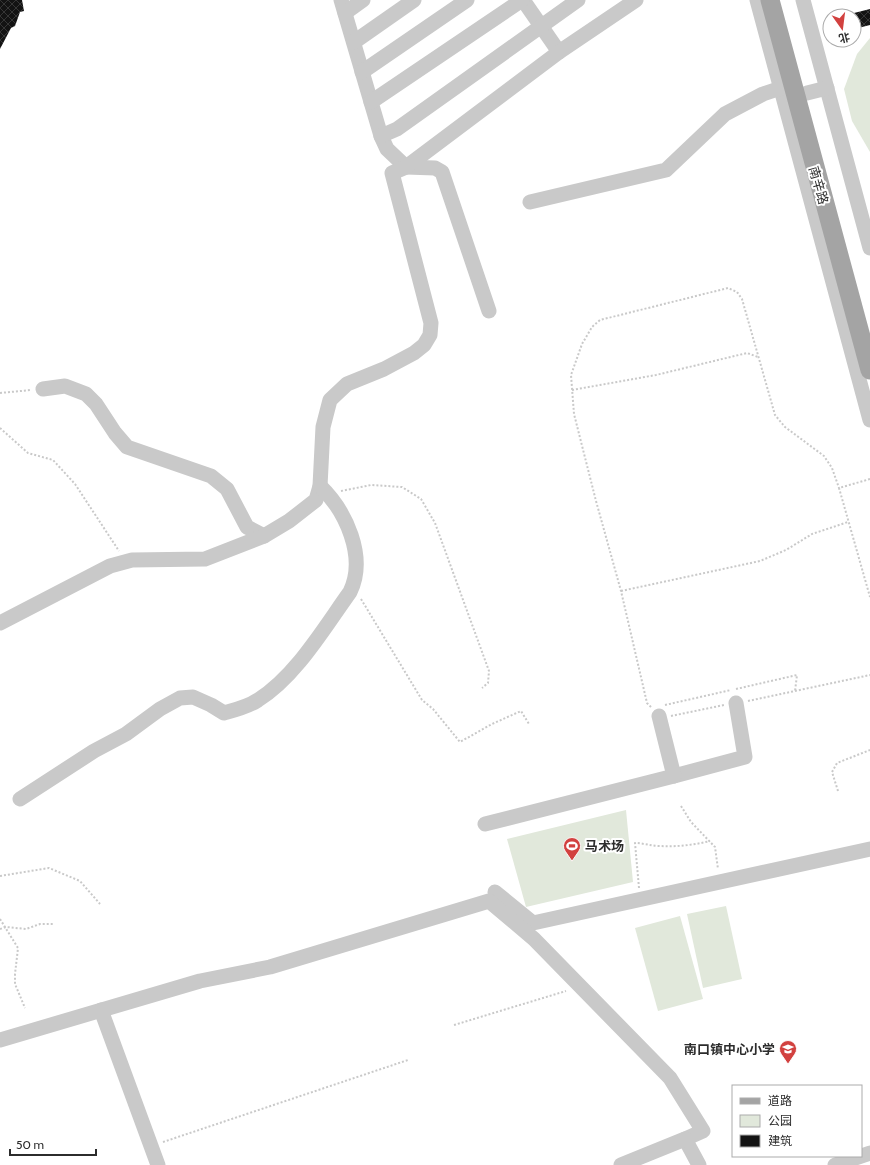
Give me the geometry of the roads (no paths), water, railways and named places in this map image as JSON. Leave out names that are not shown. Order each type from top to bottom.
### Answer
[{"type":"main road","name":"南辛路","points":[[770,0],[778,54],[870,370]]},
{"type":"main road","name":"南辛路","points":[[782,0],[870,324]]},
{"type":"street","points":[[363,0],[343,7],[381,136],[387,150],[406,167],[435,168],[442,172],[489,311]]},
{"type":"street","points":[[354,42],[414,0]]},
{"type":"street","points":[[362,72],[467,0]]},
{"type":"street","points":[[371,102],[522,0],[559,52]]},
{"type":"street","points":[[381,136],[397,129],[578,0]]},
{"type":"street","points":[[0,624],[110,566],[132,560],[205,559],[264,536],[289,521],[316,500],[324,489],[323,427],[330,400],[347,384],[384,369],[414,353],[424,345],[430,335],[431,324],[392,173],[406,167],[559,52],[636,0]]},
{"type":"street","points":[[757,0],[778,54],[780,88],[870,420]]},
{"type":"street","points":[[803,0],[870,248]]},
{"type":"street","points":[[530,202],[666,170],[725,114],[763,94],[780,88]]},
{"type":"street","points":[[807,93],[827,88]]},
{"type":"street","points":[[43,389],[65,386],[86,394],[96,404],[115,433],[127,447],[211,476],[227,489],[247,527],[264,536]]},
{"type":"street","points":[[20,799],[94,751],[126,734],[160,708],[180,698],[193,697],[224,713],[242,708],[258,701],[280,683],[306,652],[350,592],[354,583],[356,560],[348,529],[336,504],[324,489]]},
{"type":"street","points":[[486,824],[745,757],[736,703]]},
{"type":"street","points":[[659,716],[674,776]]},
{"type":"street","points":[[495,892],[533,923],[870,849]]},
{"type":"street","points":[[0,1040],[200,981],[270,967],[489,901],[534,939],[670,1078],[702,1131],[621,1165]]},
{"type":"street","points":[[101,1010],[158,1165]]},
{"type":"street","points":[[685,1139],[699,1165]]},
{"type":"street","points":[[836,1165],[869,1157]]},
{"type":"place","name":"马术场","points":[[572,861]]},
{"type":"place","name":"南口镇中心小学","points":[[788,1064]]}]
